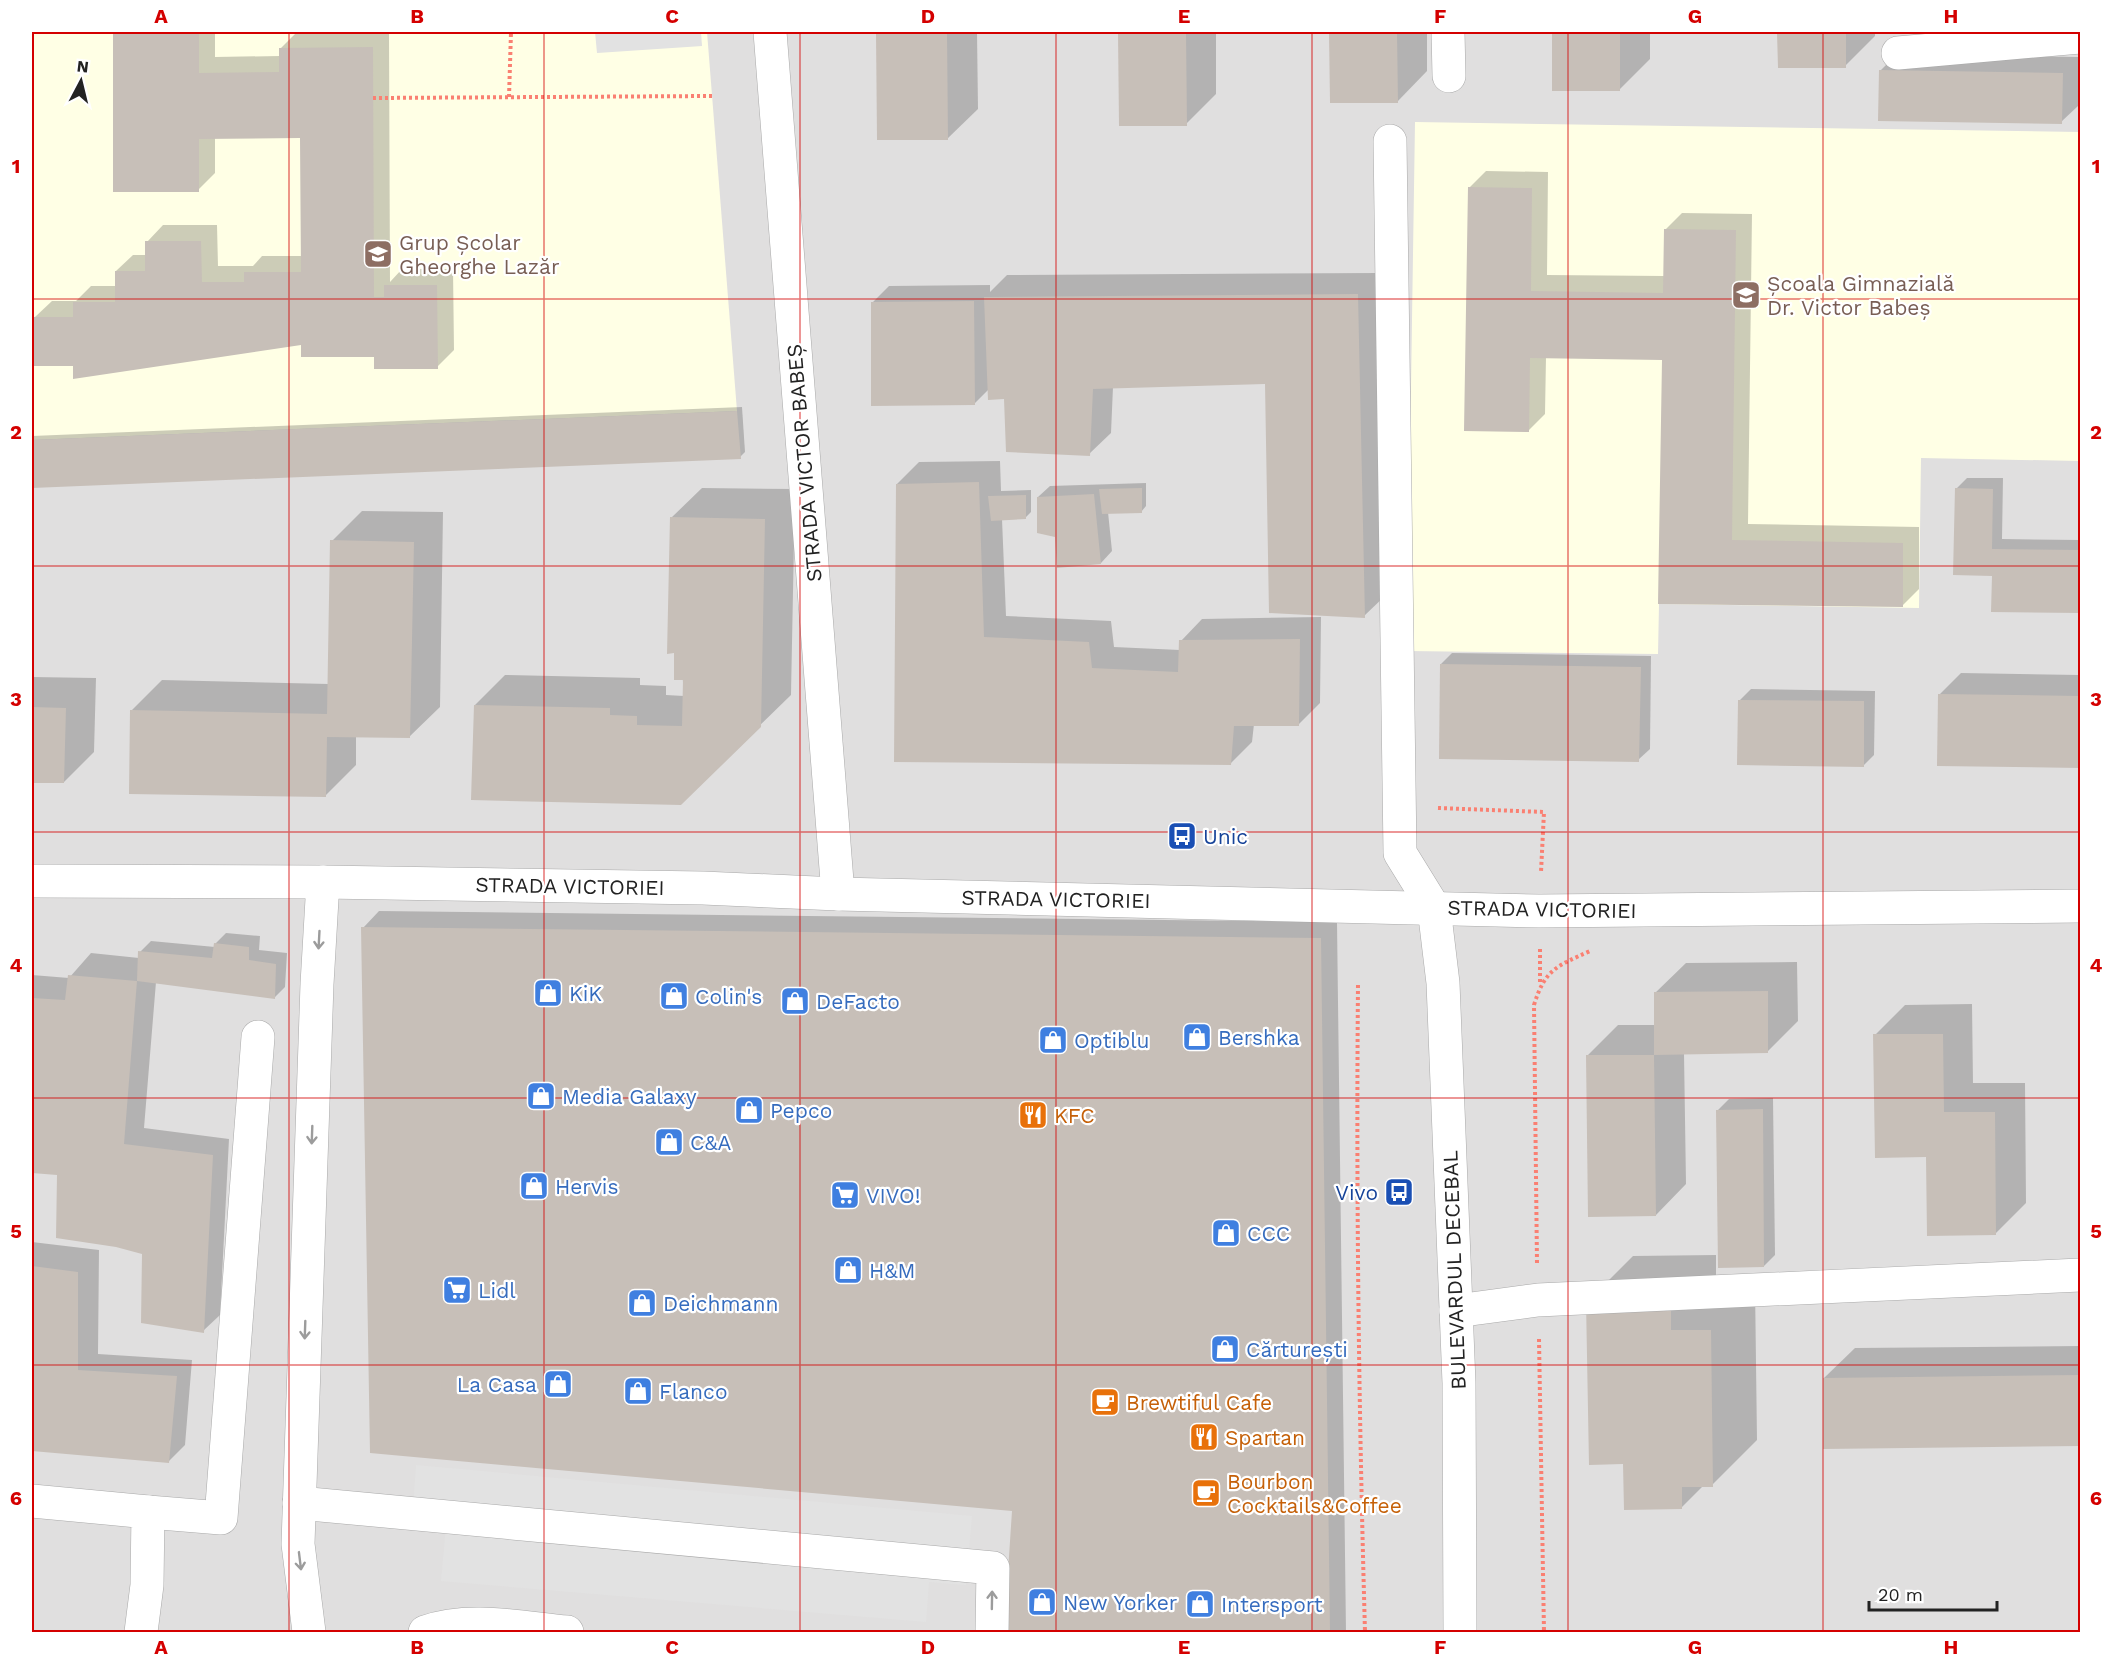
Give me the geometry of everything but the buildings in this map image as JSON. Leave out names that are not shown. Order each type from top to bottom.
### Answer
[{"type":"street","name":"STRADA VICTOR BABEȘ","points":[[770,32],[838,894]]},
{"type":"street","points":[[1448,32],[1449,76]]},
{"type":"street","points":[[1898,53],[2080,37]]},
{"type":"street","points":[[1390,141],[1400,853],[1434,908]]},
{"type":"street","name":"STRADA VICTORIEI","points":[[32,881],[322,882],[703,888],[838,894],[1539,911],[2080,906]]},
{"type":"street","points":[[309,1632],[298,1544],[316,995],[322,882]]},
{"type":"street","name":"BULEVARDUL DECEBAL","points":[[1434,908],[1443,983],[1459,1383],[1460,1632]]},
{"type":"street","points":[[32,1501],[221,1518],[258,1037]]},
{"type":"street","points":[[1456,1311],[1538,1300],[2080,1275]]},
{"type":"street","points":[[299,1503],[993,1568],[992,1632]]},
{"type":"street","points":[[141,1632],[147,1585],[148,1512]]},
{"type":"street","points":[[425,1632],[462,1624],[567,1632]]},
{"type":"path","points":[[509,97],[511,32]]},
{"type":"path","points":[[373,98],[712,96]]},
{"type":"path","points":[[1433,807],[1544,812],[1539,911],[1540,984],[1534,1005],[1533,1034],[1544,1632]]},
{"type":"path","points":[[1540,984],[1555,967],[1596,948]]},
{"type":"path","points":[[1358,985],[1356,1173],[1358,1384],[1365,1632]]},
{"type":"shaded area","points":[[32,32],[2080,32],[2080,1632],[32,1632]]},
{"type":"shaded area","name":"Grup Școlar Gheorghe Lazăr","points":[[32,32],[707,32],[737,411],[32,440]]},
{"type":"shaded area","points":[[595,32],[701,32],[702,46],[597,53]]},
{"type":"shaded area","name":"Școala Gimnazială Dr. Victor Babeș","points":[[1415,122],[2080,132],[2080,461],[1921,458],[1919,608],[1659,604],[1658,654],[1407,651]]},
{"type":"shaded area","points":[[416,1465],[972,1516],[966,1585],[929,1582],[926,1622],[441,1581],[446,1527],[412,1524]]},
{"type":"place","name":"Grup Școlar Gheorghe Lazăr","points":[[378,254]]},
{"type":"place","name":"Școala Gimnazială Dr. Victor Babeș","points":[[1746,295]]},
{"type":"place","name":"Unic","points":[[1182,836]]},
{"type":"place","name":"KiK","points":[[548,993]]},
{"type":"place","name":"Colin's","points":[[674,996]]},
{"type":"place","name":"DeFacto","points":[[795,1001]]},
{"type":"place","name":"Bershka","points":[[1197,1037]]},
{"type":"place","name":"Optiblu","points":[[1053,1040]]},
{"type":"place","name":"Media Galaxy","points":[[541,1096]]},
{"type":"place","name":"Pepco","points":[[749,1110]]},
{"type":"place","name":"KFC","points":[[1033,1115]]},
{"type":"place","name":"C&A","points":[[669,1142]]},
{"type":"place","name":"Hervis","points":[[534,1186]]},
{"type":"place","name":"Vivo","points":[[1399,1192]]},
{"type":"place","name":"VIVO!","points":[[845,1195]]},
{"type":"place","name":"CCC","points":[[1226,1233]]},
{"type":"place","name":"H&M","points":[[848,1270]]},
{"type":"place","name":"Lidl","points":[[457,1290]]},
{"type":"place","name":"Deichmann","points":[[642,1303]]},
{"type":"place","name":"Cărturești","points":[[1225,1349]]},
{"type":"place","name":"La Casa","points":[[558,1384]]},
{"type":"place","name":"Flanco","points":[[638,1391]]},
{"type":"place","name":"Brewtiful Cafe","points":[[1105,1402]]},
{"type":"place","name":"Spartan","points":[[1204,1437]]},
{"type":"place","name":"Bourbon Cocktails&Coffee","points":[[1206,1493]]},
{"type":"place","name":"New Yorker","points":[[1042,1602]]},
{"type":"place","name":"Intersport","points":[[1200,1604]]}]
